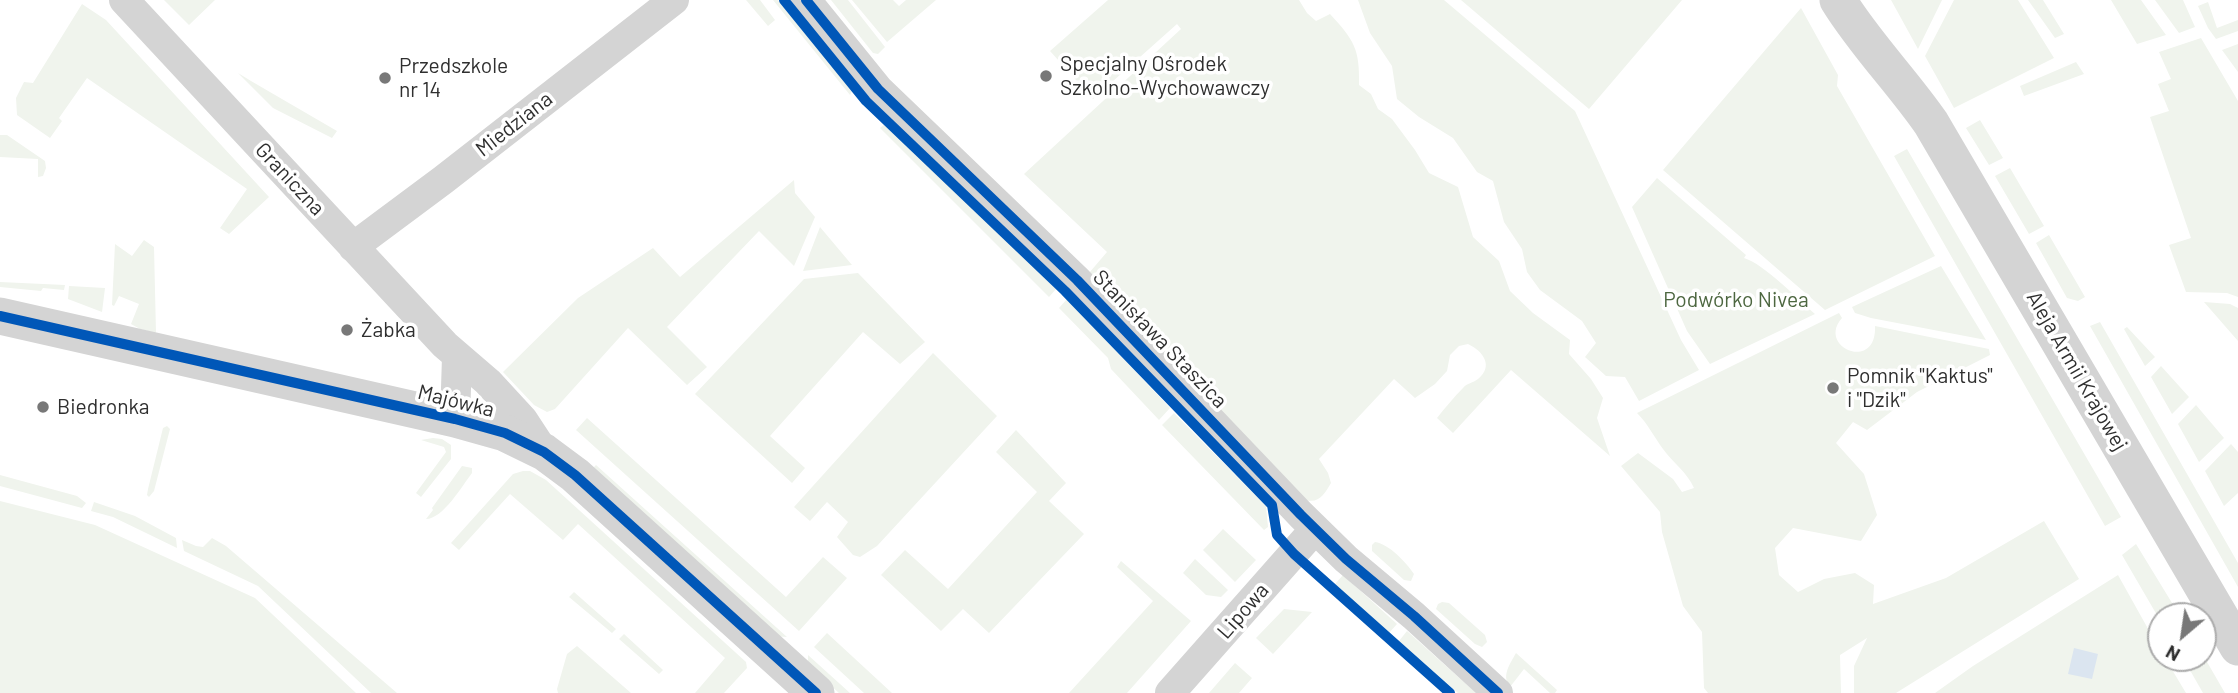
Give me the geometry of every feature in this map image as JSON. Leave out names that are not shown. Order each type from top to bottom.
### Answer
[{"type":"street","name":"Graniczna","points":[[124,0],[457,357],[488,382],[514,410],[544,452]]},
{"type":"street","name":"Miedziana","points":[[353,247],[674,0]]},
{"type":"street","name":"Stanisława Staszica","points":[[806,0],[878,89],[1077,280],[1315,529],[1498,693]]},
{"type":"street","name":"Aleja Armii Krajowej","points":[[1838,0],[1850,19],[1913,97]]},
{"type":"street","name":"Aleja Armii Krajowej","points":[[1865,0],[1913,97],[1950,155],[2238,647]]},
{"type":"street","name":"Majówka","points":[[0,316],[455,419],[505,433],[544,452],[575,475],[816,693]]},
{"type":"street","points":[[455,419],[457,357]]},
{"type":"street","name":"Lipowa","points":[[1170,693],[1315,529]]},
{"type":"green space","points":[[164,0],[215,0],[189,25]]},
{"type":"green space","points":[[746,0],[760,0],[775,20],[768,26]]},
{"type":"green space","points":[[773,0],[778,0],[852,91],[850,95]]},
{"type":"green space","points":[[831,0],[848,0],[885,47],[878,54],[873,53]]},
{"type":"green space","points":[[852,0],[893,0],[899,6],[906,0],[936,0],[887,42]]},
{"type":"green space","points":[[1108,0],[1299,0],[1316,21],[1330,14],[1354,46],[1359,85],[1371,94],[1378,109],[1392,119],[1429,173],[1458,187],[1473,237],[1499,261],[1510,291],[1533,313],[1570,340],[1569,354],[1591,379],[1603,398],[1597,418],[1610,456],[1511,370],[1453,433],[1437,418],[1465,386],[1483,374],[1486,364],[1482,355],[1468,344],[1459,346],[1450,355],[1447,371],[1435,384],[1415,398],[1394,379],[1319,459],[1331,483],[1318,499],[1306,500],[1089,273],[1107,252],[1024,174],[1181,29],[1177,24],[1093,99],[1050,51]]},
{"type":"green space","points":[[1358,0],[1444,0],[1575,111],[1681,340],[1699,370],[1639,401],[1625,377],[1606,376],[1585,357],[1596,343],[1582,321],[1540,290],[1527,272],[1522,249],[1504,222],[1493,181],[1477,172],[1453,138],[1419,117],[1397,99],[1392,66],[1370,33]]},
{"type":"green space","points":[[1461,0],[1682,0],[1589,109]]},
{"type":"green space","points":[[1891,0],[1942,0],[1918,49]]},
{"type":"green space","points":[[1954,0],[2018,0],[2054,58],[1954,108],[1925,56]]},
{"type":"green space","points":[[2028,0],[2043,0],[2064,34],[2055,38]]},
{"type":"green space","points":[[2111,0],[2141,0],[2166,35],[2137,44]]},
{"type":"green space","points":[[2155,0],[2183,0],[2195,27],[2179,33]]},
{"type":"green space","points":[[2208,2],[2217,28],[2238,20],[2238,31],[2216,39],[2198,6]]},
{"type":"green space","points":[[82,4],[106,20],[269,197],[229,234],[220,228],[247,189],[87,78],[59,118],[62,121],[50,138],[17,115],[16,98],[24,82],[33,83]]},
{"type":"green space","points":[[1801,8],[1838,75],[1837,86],[1935,256],[1825,310],[1663,170]]},
{"type":"green space","points":[[2201,38],[2238,101],[2238,297],[2227,293],[2186,292],[2169,245],[2191,238],[2150,117],[2169,111],[2158,84],[2171,79],[2159,52]]},
{"type":"green space","points":[[2238,44],[2238,72],[2222,50]]},
{"type":"green space","points":[[2076,62],[2084,74],[2024,96],[2020,86]]},
{"type":"green space","points":[[238,73],[337,131],[332,138],[273,108]]},
{"type":"green space","points":[[1980,120],[2003,158],[1989,165],[1966,128]]},
{"type":"green space","points":[[885,124],[1056,289],[1049,297],[880,128]]},
{"type":"green space","points":[[0,135],[7,135],[45,161],[43,176],[38,177],[38,159],[0,157]]},
{"type":"green space","points":[[1907,149],[2121,517],[2105,526],[1894,156]]},
{"type":"green space","points":[[2010,168],[2044,226],[2029,234],[1995,176]]},
{"type":"green space","name":"Podwórko Nivea","points":[[1657,178],[1746,255],[1744,258],[1771,274],[1815,314],[1710,364],[1687,331],[1632,207]]},
{"type":"green space","points":[[794,180],[795,193],[815,217],[794,266],[759,231],[667,327],[707,367],[687,385],[628,328],[555,409],[547,412],[534,405],[503,372],[578,298],[653,248],[680,277]]},
{"type":"green space","points":[[820,227],[852,265],[803,271]]},
{"type":"green space","points":[[2049,235],[2085,297],[2078,301],[2067,298],[2036,243]]},
{"type":"green space","points":[[144,240],[154,247],[156,333],[131,324],[139,304],[119,296],[114,306],[112,305],[115,244],[132,256]]},
{"type":"green space","points":[[1941,266],[1986,340],[1855,313],[1852,307]]},
{"type":"green space","points":[[858,273],[925,342],[900,364],[863,332],[770,436],[805,468],[792,483],[695,394],[804,279]]},
{"type":"green space","points":[[0,282],[65,285],[64,290],[43,288],[41,291],[0,287]]},
{"type":"green space","points":[[69,286],[105,288],[102,312],[68,299]]},
{"type":"green space","points":[[1067,299],[1170,408],[1159,420],[1111,369],[1108,358],[1059,308]]},
{"type":"green space","points":[[2204,302],[2230,304],[2238,308],[2238,341]]},
{"type":"green space","points":[[1839,313],[1842,318],[1836,329],[1836,338],[1842,346],[1850,350],[1859,352],[1867,349],[1873,340],[1875,326],[1989,349],[1990,355],[1917,392],[1867,430],[1853,422],[1836,443],[1864,474],[1877,515],[1861,541],[1793,528],[1775,548],[1779,575],[1798,592],[1824,579],[1855,573],[1874,585],[1873,604],[1946,578],[2044,521],[2079,579],[1896,693],[1854,693],[1854,666],[1867,638],[1840,655],[1841,693],[1708,693],[1704,688],[1702,632],[1683,606],[1662,532],[1660,512],[1621,466],[1638,453],[1673,479],[1682,492],[1694,488],[1637,413]]},
{"type":"green space","points":[[2100,322],[2238,563],[2238,587],[2090,326]]},
{"type":"green space","points":[[2127,327],[2155,357],[2145,366],[2124,329]]},
{"type":"green space","points":[[933,353],[997,416],[877,546],[860,557],[853,555],[837,537],[848,522],[827,502],[810,521],[794,507]]},
{"type":"green space","points":[[2161,366],[2189,397],[2172,414],[2151,377]]},
{"type":"green space","points":[[2196,405],[2224,438],[2199,462],[2178,424]]},
{"type":"green space","points":[[1174,413],[1266,506],[1268,527],[1264,530],[1162,425]]},
{"type":"green space","points":[[587,418],[786,597],[823,557],[847,578],[799,631],[576,430]]},
{"type":"green space","points":[[167,426],[170,429],[154,491],[149,497],[148,489],[163,428]]},
{"type":"green space","points":[[1016,430],[1066,483],[1049,501],[1084,534],[989,633],[963,609],[941,631],[881,575],[905,550],[948,589],[1037,492],[996,452]]},
{"type":"green space","points":[[442,439],[451,445],[451,459],[421,497],[416,493],[446,452],[444,447],[421,440]]},
{"type":"green space","points":[[2231,444],[2238,452],[2238,493],[2224,506],[2205,471]]},
{"type":"green space","points":[[596,465],[787,637],[773,636],[590,471]]},
{"type":"green space","points":[[462,466],[472,468],[472,473],[439,514],[426,519],[432,508]]},
{"type":"green space","points":[[530,471],[546,480],[746,662],[747,668],[724,693],[695,693],[725,658],[578,524],[563,540],[510,494],[459,550],[451,543],[513,474]]},
{"type":"green space","points":[[0,475],[77,496],[86,503],[82,508],[0,486]]},
{"type":"green space","points":[[0,501],[95,525],[255,598],[356,693],[0,693]]},
{"type":"green space","points":[[94,502],[135,516],[176,538],[177,548],[113,517],[91,511]]},
{"type":"green space","points":[[1223,529],[1256,560],[1235,582],[1203,550]]},
{"type":"green space","points":[[212,538],[226,546],[397,693],[371,693],[258,586],[184,551],[182,540],[203,547]]},
{"type":"green space","points":[[1375,542],[1386,546],[1402,559],[1414,574],[1411,581],[1404,580],[1372,551]]},
{"type":"green space","points":[[2136,544],[2171,602],[2149,602],[2122,555]]},
{"type":"green space","points":[[1195,559],[1228,590],[1221,597],[1206,595],[1183,573]]},
{"type":"green space","points":[[1121,561],[1191,621],[1127,693],[1069,693],[1153,601],[1117,567]]},
{"type":"green space","points":[[1343,575],[1397,624],[1389,633],[1335,584]]},
{"type":"green space","points":[[2118,575],[2147,627],[2147,672],[2173,672],[2186,693],[1935,693]]},
{"type":"green space","points":[[574,592],[616,629],[612,633],[569,597]]},
{"type":"green space","points":[[1442,602],[1449,603],[1485,635],[1487,642],[1482,647],[1475,644],[1436,609]]},
{"type":"green space","points":[[1284,609],[1312,612],[1273,654],[1256,638]]},
{"type":"green space","points":[[1407,631],[1476,693],[1458,693],[1399,641]]},
{"type":"green space","points":[[827,633],[892,693],[864,693],[814,647]]},
{"type":"green space","points":[[624,634],[663,670],[659,674],[619,639]]},
{"type":"green space","points":[[577,646],[631,693],[558,693],[567,654]]},
{"type":"green space","points":[[1516,653],[1557,690],[1555,693],[1550,693],[1524,669],[1510,687],[1506,674]]},
{"type":"green space","points":[[808,655],[850,693],[839,693],[808,665]]},
{"type":"green space","points":[[1235,663],[1252,678],[1239,693],[1209,693]]},
{"type":"green space","points":[[2191,672],[2213,672],[2225,693],[2203,693]]},
{"type":"shaded area","points":[[2074,648],[2098,654],[2092,679],[2068,674]]},
{"type":"cycle path","points":[[784,0],[866,101],[1065,291],[1272,505],[1277,535],[1294,554],[1450,693]]},
{"type":"cycle path","points":[[806,0],[878,89],[1077,280],[1301,515],[1346,559],[1414,616],[1498,693]]},
{"type":"cycle path","points":[[0,316],[455,419],[505,433],[544,452],[575,475],[816,693]]},
{"type":"place","name":"Specjalny Ośrodek Szkolno-Wychowawczy","points":[[1046,76]]},
{"type":"place","name":"Przedszkole nr 14","points":[[385,78]]},
{"type":"place","name":"Żabka","points":[[347,330]]},
{"type":"place","name":"Pomnik \"Kaktus\" i \"Dzik\"","points":[[1833,388]]},
{"type":"place","name":"Biedronka","points":[[43,407]]}]
